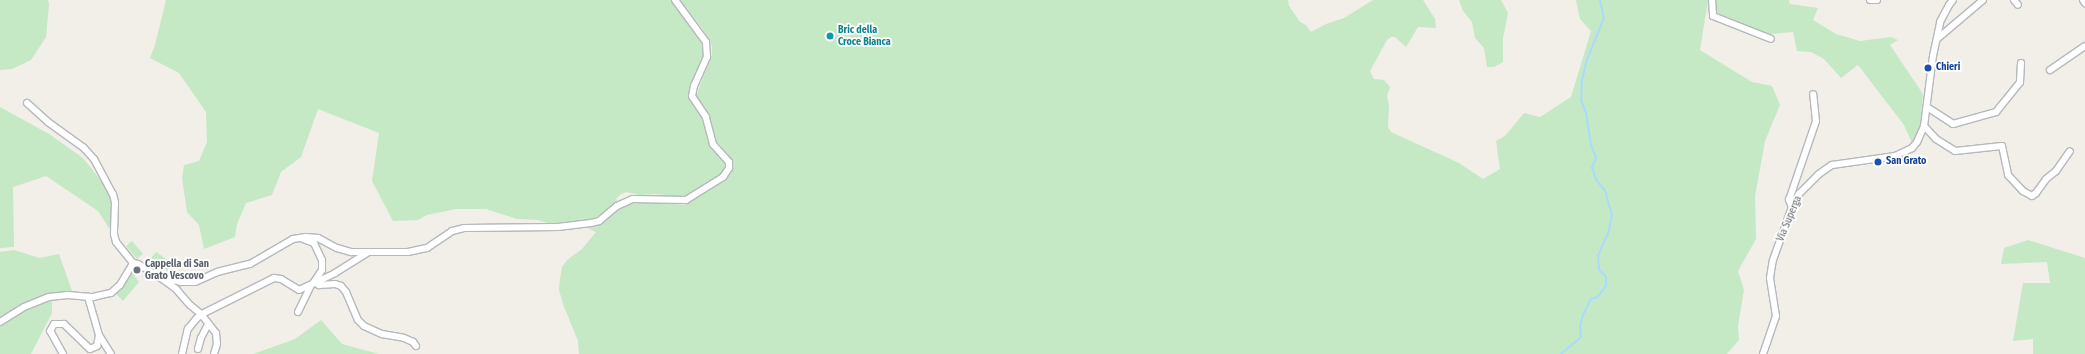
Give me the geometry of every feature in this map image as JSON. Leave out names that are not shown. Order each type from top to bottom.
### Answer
[{"type":"street","points":[[158,276],[181,282],[195,282],[216,272],[250,264],[284,244],[300,238],[318,238],[343,250],[367,253],[394,253],[419,250],[434,244],[452,231],[464,228],[551,227],[591,223],[599,221],[617,206],[633,199],[686,200],[723,178],[729,168],[729,162],[714,144],[706,117],[692,96],[694,86],[707,57],[706,42],[675,0]]},
{"type":"street","points":[[1712,0],[1713,16],[1771,39]]},
{"type":"street","points":[[1870,0],[1877,0]]},
{"type":"street","name":"Via Superga","points":[[1763,354],[1776,316],[1770,278],[1773,260],[1792,207],[1799,194],[1807,185],[1832,165],[1877,160],[1900,154],[1917,142],[1924,126],[1940,22],[1953,0]]},
{"type":"street","points":[[1937,39],[1984,0]]},
{"type":"street","points":[[2050,70],[2085,46]]},
{"type":"street","points":[[1927,107],[1953,124],[1996,112],[2020,82],[2021,63]]},
{"type":"street","points":[[1792,207],[1789,200],[1816,121],[1813,94]]},
{"type":"street","points":[[27,103],[48,122],[84,148],[94,159],[107,180],[114,199],[114,234],[116,242],[132,263],[138,264],[176,289],[201,314],[217,336],[214,354]]},
{"type":"street","points":[[1924,126],[1936,139],[1955,151],[2002,146],[2008,175],[2023,191],[2032,196],[2070,151]]},
{"type":"street","points":[[298,312],[312,283],[322,270],[322,260],[314,243],[300,238]]},
{"type":"street","points":[[182,354],[188,329],[201,314],[274,278],[281,279],[299,290],[335,274],[367,253]]},
{"type":"street","points":[[0,322],[24,306],[49,297],[68,295],[88,297],[111,293],[120,285],[132,263]]},
{"type":"street","points":[[312,283],[319,285],[335,284],[340,286],[346,292],[358,320],[364,326],[382,334],[404,338],[413,342],[416,346]]},
{"type":"street","points":[[88,297],[99,335],[111,354]]},
{"type":"street","points":[[63,354],[50,331],[54,324],[64,324],[90,349],[97,346],[99,335]]},
{"type":"street","points":[[198,349],[201,338],[208,324]]},
{"type":"green space","points":[[0,0],[48,0],[49,4],[46,37],[31,60],[12,69],[0,70]]},
{"type":"green space","points":[[166,0],[673,0],[700,38],[705,50],[692,99],[726,163],[725,171],[685,197],[656,194],[639,195],[627,192],[621,194],[616,199],[618,202],[591,220],[554,225],[538,220],[517,219],[486,209],[456,209],[427,215],[418,220],[393,221],[372,181],[379,133],[318,109],[301,157],[281,172],[272,195],[246,203],[237,224],[235,237],[204,249],[199,225],[187,212],[182,178],[184,165],[199,161],[207,142],[206,112],[179,73],[150,58],[155,45]]},
{"type":"green space","points":[[680,0],[1288,0],[1289,6],[1300,22],[1306,25],[1311,32],[1326,24],[1344,18],[1373,0],[1423,0],[1435,19],[1436,28],[1418,27],[1406,47],[1395,37],[1391,37],[1387,40],[1370,71],[1374,79],[1384,80],[1390,87],[1387,96],[1389,106],[1388,127],[1391,132],[1459,163],[1483,179],[1500,169],[1496,141],[1505,136],[1524,113],[1540,117],[1571,97],[1591,31],[1580,19],[1576,0],[1708,0],[1700,50],[1752,82],[1772,86],[1780,105],[1765,141],[1755,196],[1756,239],[1738,271],[1744,290],[1738,326],[1739,340],[1727,354],[579,354],[578,341],[559,290],[562,267],[567,260],[582,249],[596,232],[589,229],[588,225],[619,207],[633,201],[654,201],[685,205],[723,181],[733,169],[733,161],[715,139],[708,114],[696,96],[712,54],[712,46],[702,28]]},
{"type":"green space","points":[[1459,0],[1501,0],[1508,13],[1503,38],[1503,62],[1494,67],[1487,67],[1484,48],[1475,38],[1472,22],[1463,11]]},
{"type":"green space","points":[[1714,0],[1789,0],[1790,4],[1818,8],[1813,20],[1836,34],[1860,41],[1891,37],[1898,40],[1890,45],[1923,94],[1920,127],[1912,143],[1904,125],[1858,65],[1841,78],[1824,59],[1811,52],[1797,51],[1793,32],[1771,34],[1741,25],[1714,13]]},
{"type":"green space","points":[[0,107],[49,134],[83,158],[106,187],[114,205],[111,231],[98,211],[46,176],[13,187],[14,247],[0,248]]},
{"type":"green space","points":[[2028,240],[2085,258],[2085,354],[2033,354],[2033,339],[2013,341],[2023,283],[2050,283],[2047,262],[2001,264],[2004,248]]},
{"type":"green space","points":[[132,241],[143,254],[137,259],[126,246]]},
{"type":"green space","points":[[14,250],[40,258],[59,254],[73,294],[57,293],[47,296],[0,319],[0,252]]},
{"type":"green space","points":[[156,252],[173,264],[168,271],[151,258]]},
{"type":"green space","points":[[131,271],[139,282],[123,301],[116,294],[124,287],[122,285]]},
{"type":"green space","points":[[52,299],[52,313],[31,354],[0,354],[0,325],[41,302]]},
{"type":"green space","points":[[321,320],[342,344],[379,354],[253,354],[295,339]]},
{"type":"waterway","points":[[1561,354],[1581,337],[1580,326],[1583,315],[1591,299],[1598,297],[1606,286],[1606,277],[1599,270],[1598,256],[1608,234],[1612,215],[1605,191],[1596,180],[1592,168],[1596,158],[1591,145],[1586,113],[1581,100],[1582,80],[1587,60],[1604,18],[1600,0]]},
{"type":"place","name":"Bric della Croce Bianca","points":[[830,36]]},
{"type":"place","name":"Chieri","points":[[1928,68]]},
{"type":"place","name":"San Grato","points":[[1878,162]]},
{"type":"place","name":"Cappella di San Grato Vescovo","points":[[137,270]]}]
